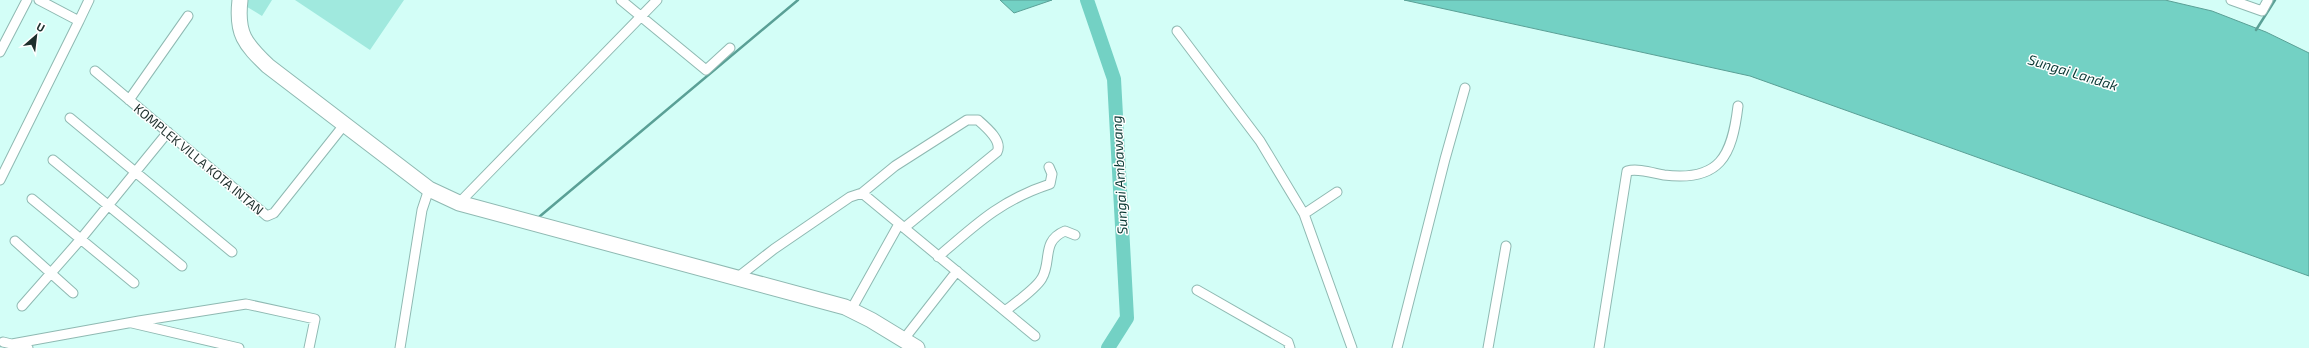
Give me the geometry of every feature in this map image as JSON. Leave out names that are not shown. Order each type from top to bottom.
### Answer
[{"type":"main road","points":[[240,0],[240,21],[247,46],[268,66],[429,189],[460,203],[738,277],[851,310],[917,348]]},
{"type":"street","points":[[0,52],[27,0]]},
{"type":"street","points":[[39,0],[79,21]]},
{"type":"street","points":[[0,180],[89,0]]},
{"type":"street","points":[[621,0],[706,70],[730,48]]},
{"type":"street","points":[[460,203],[639,16],[657,0]]},
{"type":"street","points":[[2231,0],[2262,11],[2268,0]]},
{"type":"street","points":[[129,100],[188,16]]},
{"type":"street","points":[[1177,31],[1260,141],[1304,214],[1352,348]]},
{"type":"street","name":"KOMPLEK VILLA KOTA INTAN","points":[[95,71],[267,216],[271,216],[344,125]]},
{"type":"street","points":[[1398,348],[1444,159],[1465,88]]},
{"type":"street","points":[[1599,348],[1627,171],[1671,176],[1708,172],[1719,165],[1728,149],[1736,127],[1738,106]]},
{"type":"street","points":[[70,118],[136,171],[232,252]]},
{"type":"street","points":[[738,277],[780,245],[850,197],[862,192],[895,166],[967,120],[978,120],[988,129],[998,144],[997,152],[901,226],[851,310]]},
{"type":"street","points":[[22,306],[50,272],[80,240],[168,132]]},
{"type":"street","points":[[53,160],[182,266]]},
{"type":"street","points":[[938,256],[973,226],[1000,206],[1016,196],[1050,184],[1052,174],[1049,167]]},
{"type":"street","points":[[400,348],[422,210],[429,189]]},
{"type":"street","points":[[862,192],[1035,336]]},
{"type":"street","points":[[1304,214],[1337,192]]},
{"type":"street","points":[[32,199],[134,283]]},
{"type":"street","points":[[1005,311],[1042,278],[1048,251],[1054,238],[1066,231],[1074,234]]},
{"type":"street","points":[[15,241],[73,293]]},
{"type":"street","points":[[1488,348],[1506,246]]},
{"type":"street","points":[[904,340],[957,271]]},
{"type":"street","points":[[1198,290],[1282,338],[1288,342],[1290,348]]},
{"type":"street","points":[[12,344],[129,322],[246,304],[315,318],[309,348]]},
{"type":"street","points":[[129,322],[239,348]]},
{"type":"street","points":[[3,342],[28,348]]},
{"type":"shaded area","points":[[246,0],[272,0],[262,16],[244,5]]},
{"type":"shaded area","points":[[295,0],[404,0],[370,50]]},
{"type":"water","points":[[1000,0],[1052,0],[1014,13]]},
{"type":"water","name":"Sungai Landak","points":[[1404,0],[2165,0],[2212,11],[2266,32],[2309,53],[2309,276],[1750,76]]},
{"type":"waterway","points":[[539,217],[798,0]]},
{"type":"waterway","name":"Sungai Ambawang","points":[[1087,0],[1114,79],[1127,318],[1108,348]]},
{"type":"waterway","points":[[2256,30],[2275,0]]}]
